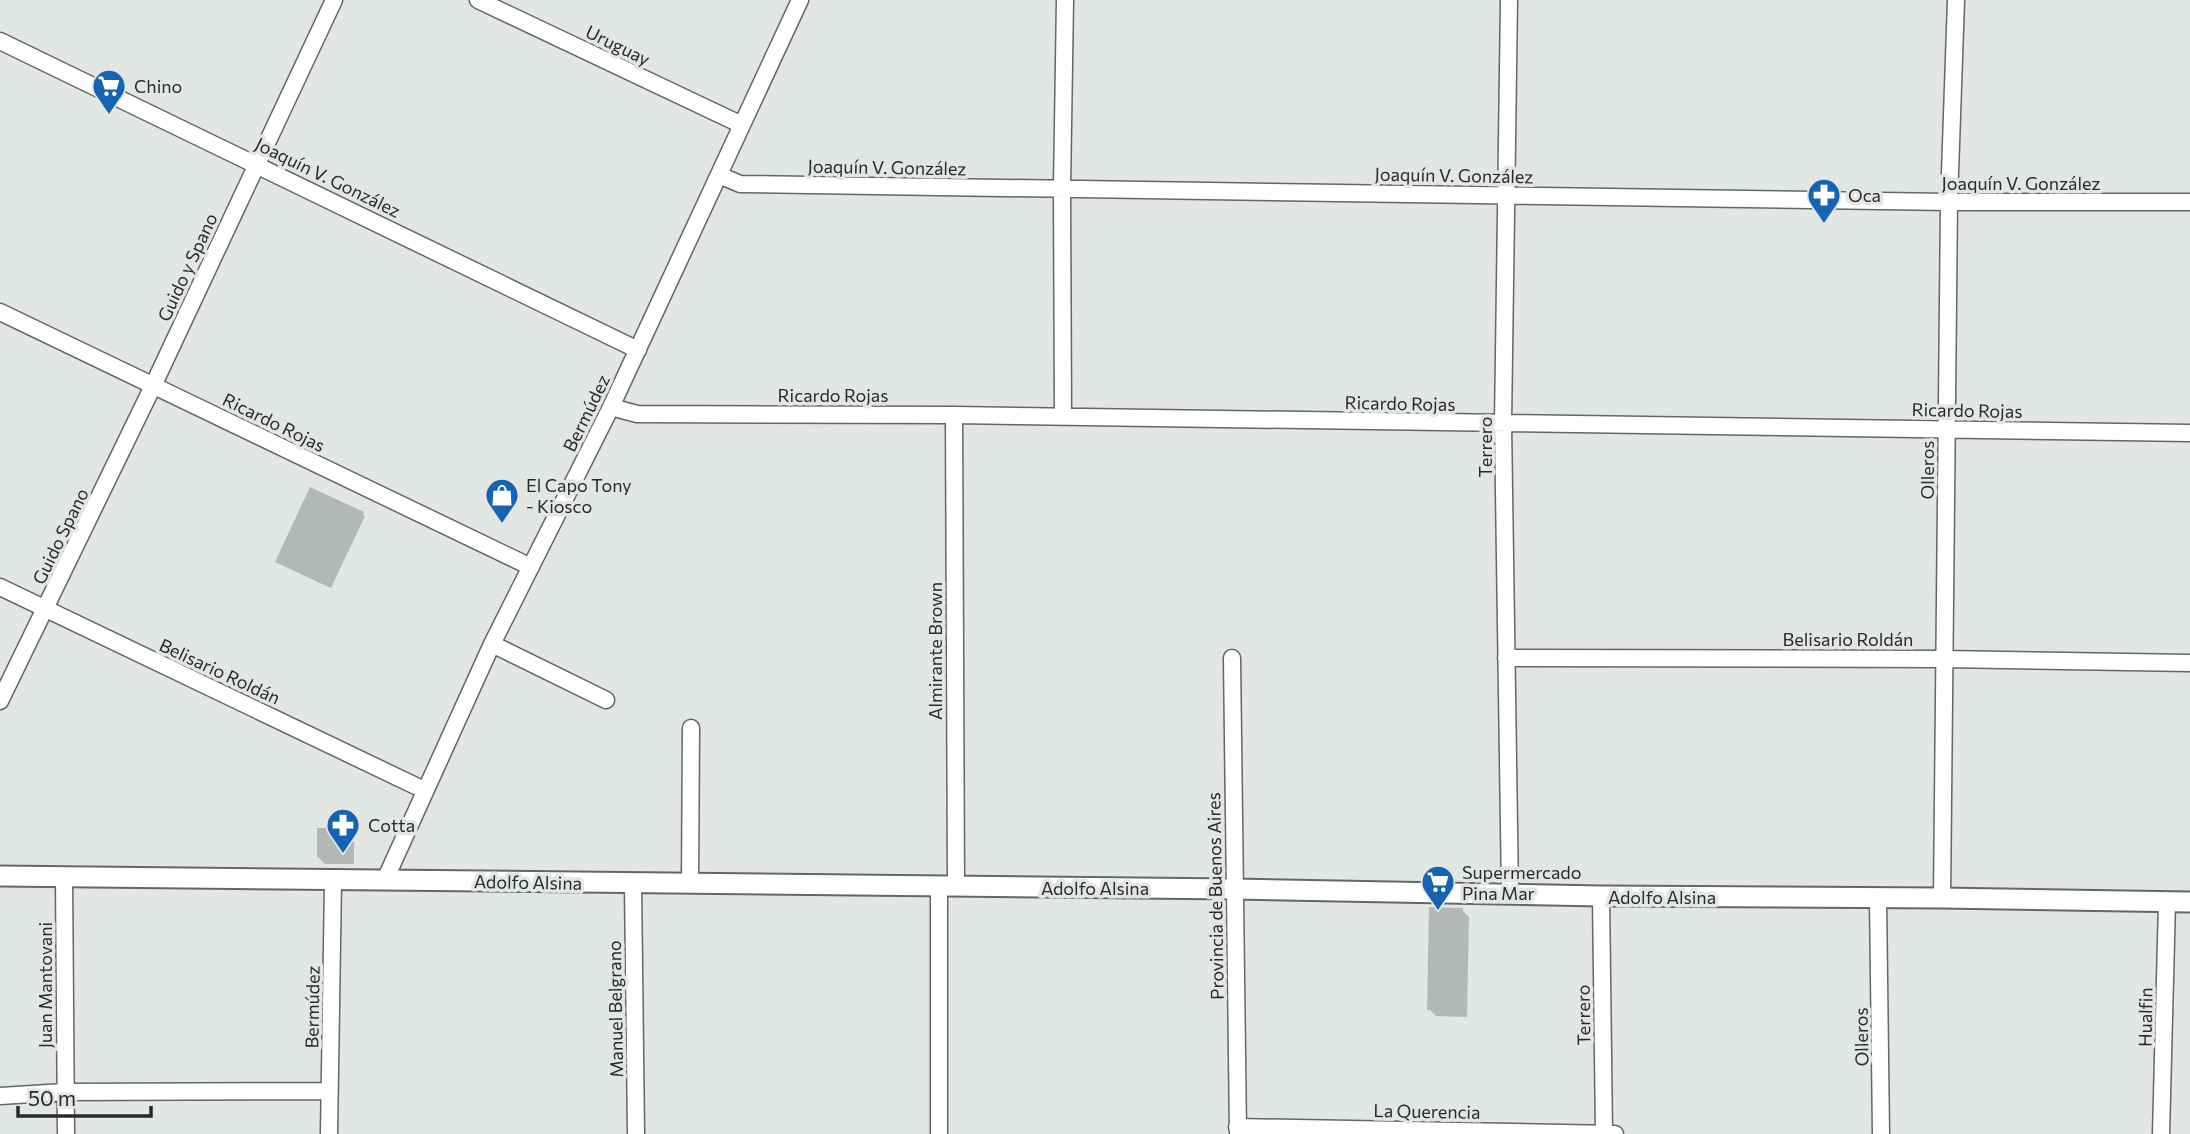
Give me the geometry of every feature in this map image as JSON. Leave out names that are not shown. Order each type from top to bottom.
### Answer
[{"type":"street","points":[[256,164],[334,0]]},
{"type":"street","name":"Uruguay","points":[[478,0],[741,125]]},
{"type":"street","name":"Bermúdez","points":[[385,880],[492,644],[611,407],[800,0]]},
{"type":"street","points":[[1063,416],[1065,0]]},
{"type":"street","name":"Terrero","points":[[1509,0],[1503,424],[1510,894]]},
{"type":"street","name":"Olleros","points":[[1942,898],[1946,429],[1956,0]]},
{"type":"street","name":"Joaquín V. González","points":[[0,41],[638,349]]},
{"type":"street","name":"Guido y Spano","points":[[153,386],[256,164]]},
{"type":"street","name":"Joaquín V. González","points":[[719,176],[740,184],[1950,202],[2190,202]]},
{"type":"street","name":"Ricardo Rojas","points":[[0,312],[531,567]]},
{"type":"street","name":"Guido Spano","points":[[0,701],[153,386]]},
{"type":"street","name":"Ricardo Rojas","points":[[611,407],[637,414],[1063,416],[2190,433]]},
{"type":"street","name":"Almirante Brown","points":[[939,1134],[947,887],[954,415]]},
{"type":"street","name":"Belisario Roldán","points":[[0,587],[424,790]]},
{"type":"street","points":[[492,644],[606,700]]},
{"type":"street","name":"Provincia de Buenos Aires","points":[[1233,658],[1238,1130]]},
{"type":"street","name":"Belisario Roldán","points":[[1506,658],[1946,659],[2190,663]]},
{"type":"street","points":[[690,884],[691,728]]},
{"type":"street","name":"Adolfo Alsina","points":[[0,876],[2190,902]]},
{"type":"street","name":"Juan Mantovani","points":[[64,878],[66,1134]]},
{"type":"street","name":"Bermúdez","points":[[329,1134],[333,881]]},
{"type":"street","name":"Manuel Belgrano","points":[[633,884],[636,1134]]},
{"type":"street","name":"Terrero","points":[[1601,896],[1604,1134]]},
{"type":"street","name":"Olleros","points":[[1878,898],[1881,1134]]},
{"type":"street","name":"Hualfin","points":[[2161,1134],[2167,902]]},
{"type":"street","points":[[0,1096],[64,1092],[329,1091]]},
{"type":"street","name":"La Querencia","points":[[1238,1130],[1615,1134]]},
{"type":"building","points":[[310,487],[364,512],[329,587],[275,562]]},
{"type":"building","points":[[329,822],[348,834],[348,858],[317,857],[317,828],[328,828]]},
{"type":"building","points":[[1429,907],[1463,908],[1461,1011],[1427,1010]]},
{"type":"place","name":"Chino","points":[[109,116]]},
{"type":"place","name":"Oca","points":[[1824,225]]},
{"type":"place","name":"El Capo Tony - Kiosco","points":[[502,525]]},
{"type":"place","name":"Cotta","points":[[343,855]]},
{"type":"place","name":"Supermercado Pina Mar","points":[[1438,912]]}]
